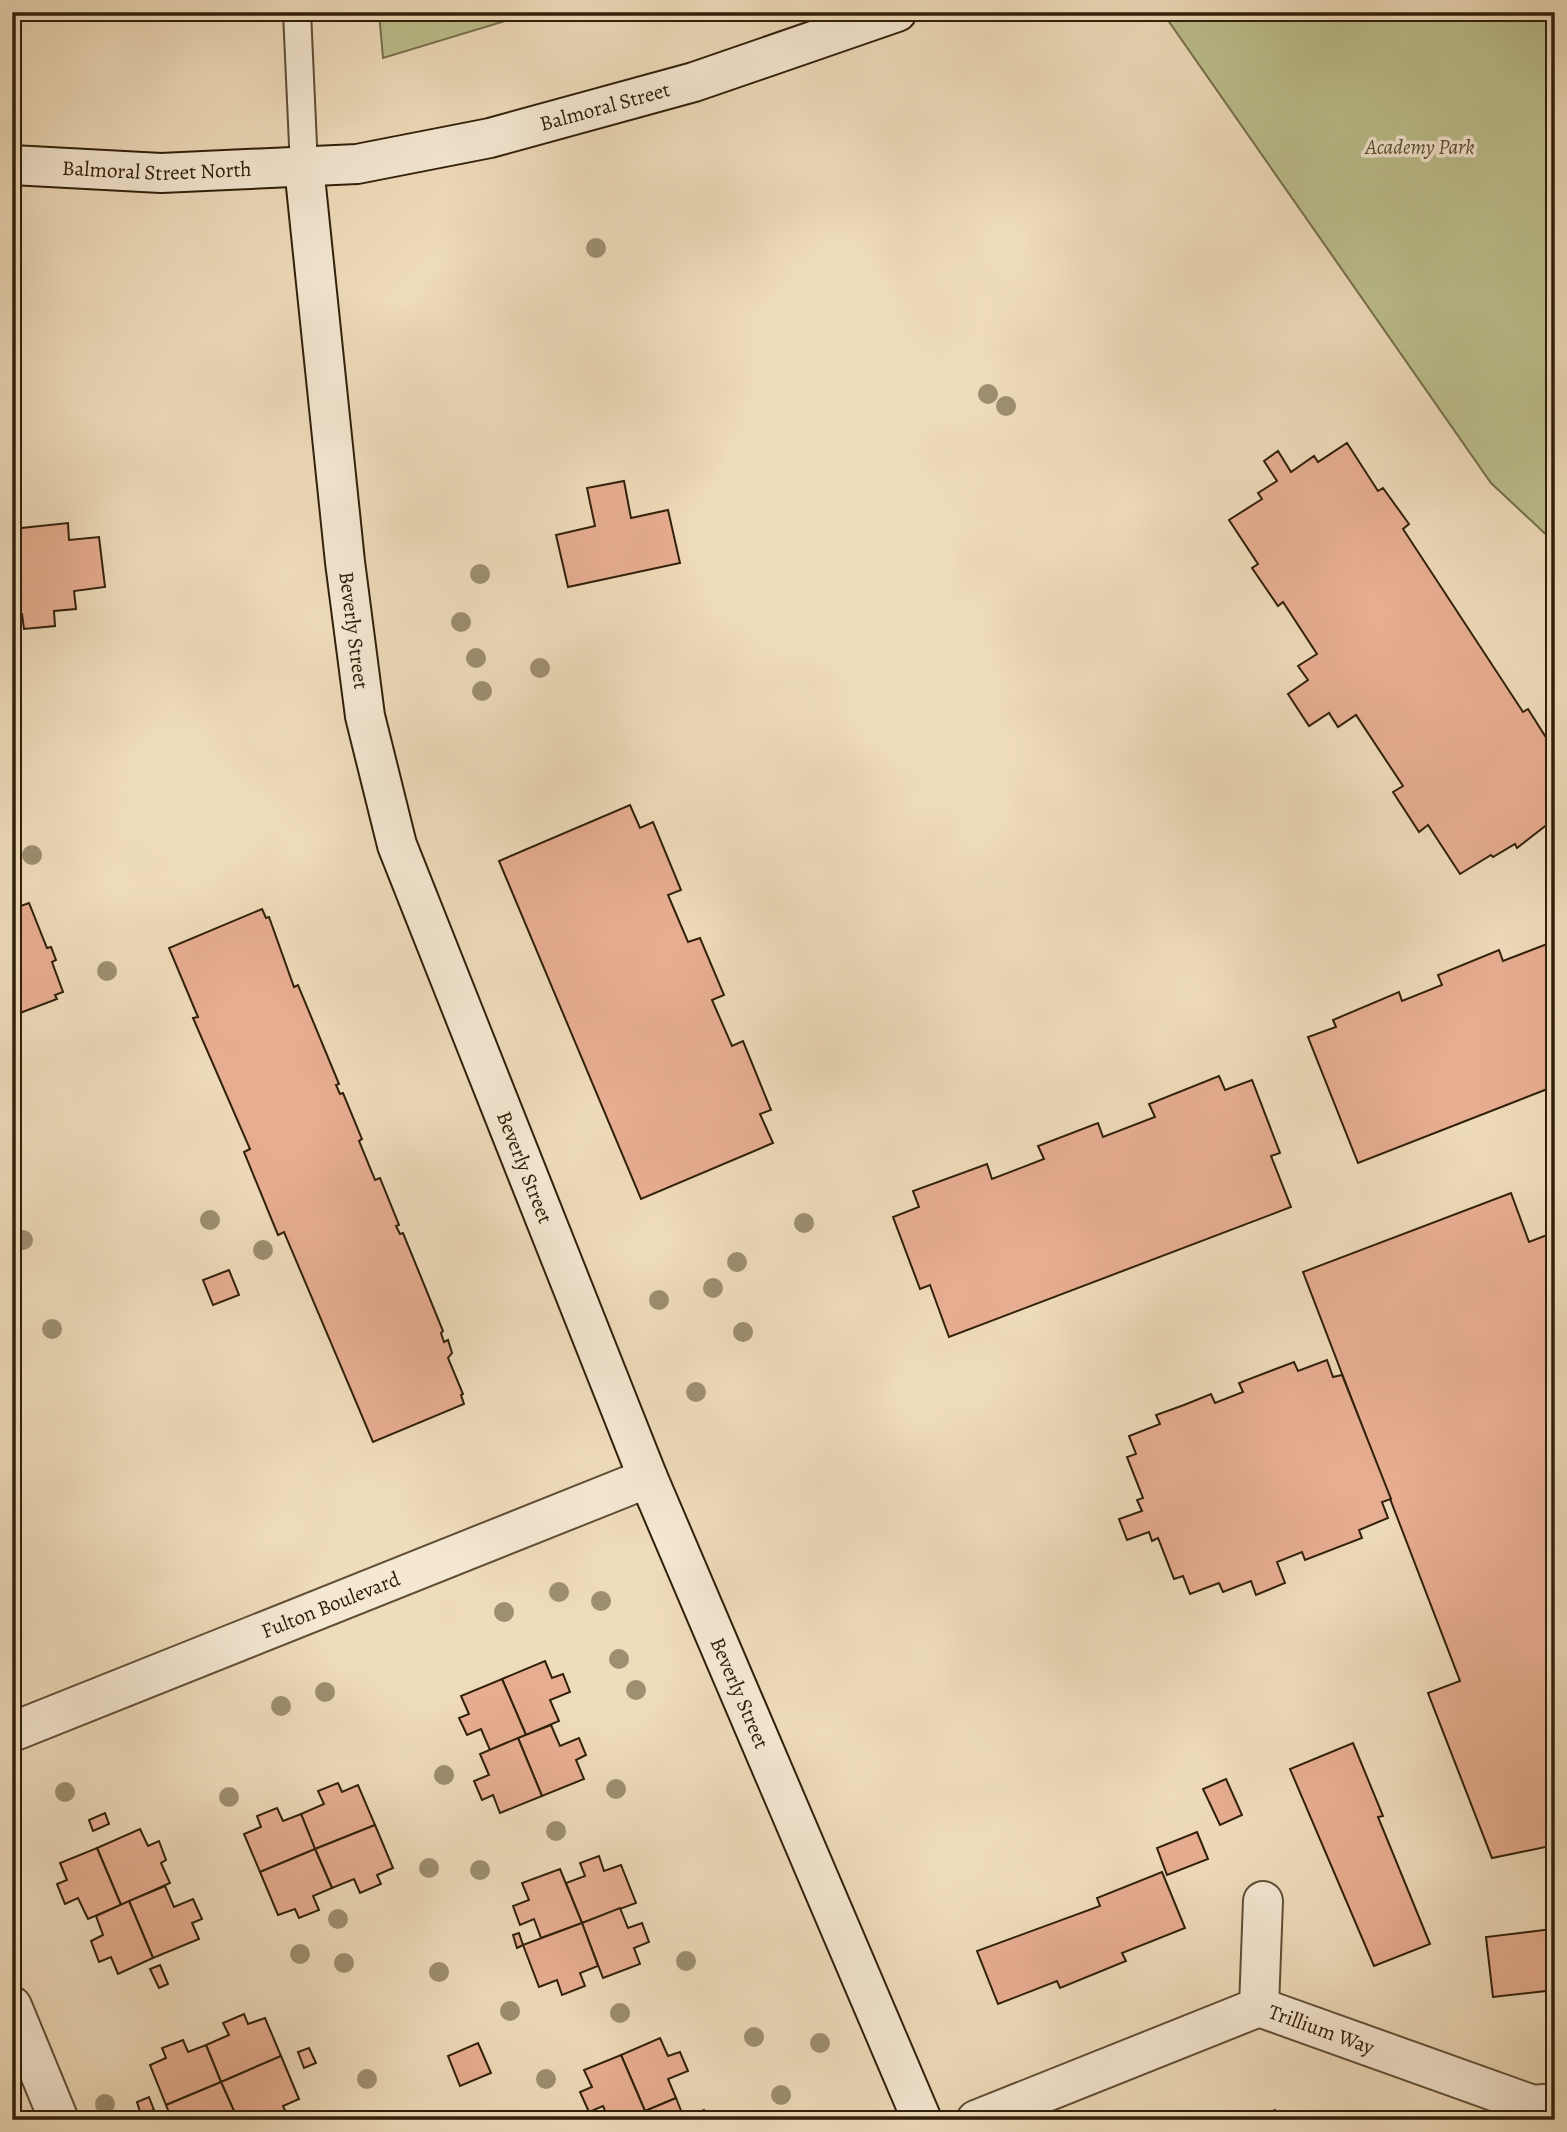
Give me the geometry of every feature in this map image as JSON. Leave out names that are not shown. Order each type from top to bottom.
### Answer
[{"type":"street","name":"Balmoral Street","points":[[304,167],[357,164],[490,138],[694,82],[897,12]]},
{"type":"street","name":"Balmoral Street North","points":[[12,165],[161,173],[304,167]]},
{"type":"street","name":"Beverly Street","points":[[304,167],[355,648],[365,716],[397,845],[648,1478],[922,2120]]},
{"type":"street","name":"Fulton Boulevard","points":[[12,1732],[648,1478]]},
{"type":"street","points":[[1259,2007],[1263,1901]]},
{"type":"street","points":[[12,2006],[60,2120]]},
{"type":"street","name":"Trillium Way","points":[[975,2120],[1259,2007],[1542,2109]]},
{"type":"lane","points":[[297,12],[304,167]]},
{"type":"green space","points":[[379,12],[535,12],[383,58]]},
{"type":"green space","name":"Academy Park","points":[[1176,12],[1555,12],[1555,543],[1491,483],[1165,16]]},
{"type":"building","points":[[1347,443],[1378,491],[1383,488],[1409,524],[1403,529],[1523,712],[1528,709],[1552,747],[1547,750],[1555,762],[1553,820],[1517,848],[1515,844],[1460,874],[1428,825],[1419,832],[1393,792],[1403,786],[1356,715],[1338,727],[1329,713],[1309,726],[1288,694],[1308,680],[1298,666],[1317,654],[1283,602],[1278,606],[1252,568],[1258,564],[1229,520],[1262,499],[1258,493],[1277,481],[1264,461],[1278,451],[1291,472],[1314,456],[1318,462]]},
{"type":"building","points":[[624,481],[631,518],[668,510],[680,563],[568,587],[556,535],[595,526],[587,488]]},
{"type":"building","points":[[68,523],[69,540],[99,537],[105,587],[74,591],[76,609],[54,611],[55,626],[24,629],[22,614],[12,615],[12,529]]},
{"type":"building","points":[[630,805],[640,828],[653,822],[681,890],[668,895],[688,942],[700,938],[724,995],[712,1000],[732,1046],[743,1041],[771,1110],[760,1114],[773,1143],[641,1199],[499,861]]},
{"type":"building","points":[[20,902],[21,906],[29,903],[47,948],[51,947],[56,960],[52,962],[63,992],[55,995],[57,999],[12,1016],[12,905]]},
{"type":"building","points":[[262,909],[266,918],[269,917],[294,987],[298,985],[339,1084],[336,1085],[340,1094],[343,1093],[362,1139],[359,1141],[375,1180],[380,1178],[399,1225],[396,1226],[400,1234],[403,1233],[443,1331],[441,1333],[444,1342],[448,1340],[452,1353],[448,1358],[463,1394],[464,1404],[373,1442],[284,1232],[278,1235],[244,1152],[250,1149],[193,1018],[198,1017],[169,948]]},
{"type":"building","points":[[1555,941],[1555,1086],[1358,1163],[1308,1037],[1336,1027],[1333,1020],[1399,992],[1402,1001],[1442,985],[1438,975],[1499,950],[1503,961]]},
{"type":"building","points":[[1219,1076],[1225,1090],[1252,1080],[1280,1153],[1271,1156],[1291,1207],[949,1337],[930,1285],[920,1289],[893,1217],[919,1207],[913,1191],[987,1164],[992,1179],[1044,1159],[1038,1146],[1098,1123],[1103,1137],[1155,1117],[1149,1104]]},
{"type":"building","points":[[1511,1193],[1529,1242],[1555,1232],[1555,1845],[1492,1858],[1428,1693],[1460,1681],[1303,1272]]},
{"type":"building","points":[[229,1270],[239,1295],[213,1305],[203,1280]]},
{"type":"building","points":[[1327,1360],[1333,1377],[1342,1375],[1391,1499],[1382,1502],[1388,1518],[1359,1530],[1362,1538],[1305,1560],[1302,1552],[1277,1562],[1285,1583],[1256,1595],[1251,1581],[1223,1592],[1219,1583],[1190,1594],[1183,1576],[1174,1579],[1158,1538],[1152,1541],[1149,1532],[1127,1540],[1119,1519],[1142,1511],[1137,1500],[1143,1498],[1127,1457],[1136,1454],[1129,1436],[1160,1424],[1156,1415],[1211,1394],[1215,1403],[1243,1392],[1239,1383],[1294,1362],[1298,1371]]},
{"type":"building","points":[[545,1661],[552,1678],[563,1674],[570,1692],[550,1700],[559,1721],[526,1735],[502,1679]]},
{"type":"building","points":[[502,1679],[526,1735],[490,1750],[481,1729],[467,1735],[459,1718],[469,1714],[461,1696]]},
{"type":"building","points":[[551,1725],[560,1746],[579,1738],[586,1755],[576,1760],[584,1779],[542,1796],[518,1738]]},
{"type":"building","points":[[518,1738],[542,1796],[500,1813],[493,1795],[482,1800],[474,1781],[489,1775],[480,1754]]},
{"type":"building","points":[[1353,1743],[1383,1816],[1378,1817],[1430,1944],[1374,1966],[1290,1769]]},
{"type":"building","points":[[1226,1779],[1242,1815],[1220,1825],[1203,1789]]},
{"type":"building","points":[[338,1783],[342,1792],[358,1785],[375,1825],[315,1849],[301,1814],[324,1804],[318,1791]]},
{"type":"building","points":[[277,1808],[283,1821],[301,1814],[315,1849],[260,1872],[244,1834],[261,1827],[257,1816]]},
{"type":"building","points":[[105,1813],[109,1824],[93,1831],[89,1820]]},
{"type":"building","points":[[375,1825],[393,1868],[377,1875],[381,1884],[360,1893],[354,1879],[332,1888],[315,1849]]},
{"type":"building","points":[[140,1829],[148,1846],[159,1841],[166,1860],[161,1863],[170,1883],[121,1905],[97,1848]]},
{"type":"building","points":[[1197,1832],[1208,1859],[1167,1875],[1157,1848]]},
{"type":"building","points":[[97,1848],[121,1905],[88,1919],[78,1898],[65,1904],[57,1884],[67,1880],[60,1863]]},
{"type":"building","points":[[315,1849],[332,1888],[313,1896],[319,1910],[299,1918],[295,1909],[278,1915],[260,1872]]},
{"type":"building","points":[[599,1856],[604,1871],[621,1865],[636,1903],[582,1923],[566,1883],[585,1876],[580,1863]]},
{"type":"building","points":[[560,1869],[582,1923],[541,1938],[534,1919],[520,1925],[513,1906],[529,1900],[522,1883]]},
{"type":"building","points":[[1162,1872],[1185,1928],[1122,1953],[1126,1961],[1060,1988],[1057,1981],[998,2004],[977,1951],[1100,1906],[1097,1898]]},
{"type":"building","points":[[165,1886],[174,1907],[193,1899],[202,1919],[192,1923],[199,1939],[153,1958],[129,1901]]},
{"type":"building","points":[[129,1901],[153,1958],[118,1974],[111,1957],[99,1962],[91,1941],[103,1935],[96,1916]]},
{"type":"building","points":[[620,1908],[628,1928],[642,1923],[649,1942],[634,1948],[640,1964],[603,1978],[582,1923]]},
{"type":"building","points":[[1552,1921],[1555,1921],[1555,1990],[1493,1997],[1486,1937],[1553,1929]]},
{"type":"building","points":[[582,1923],[598,1966],[580,1973],[585,1986],[562,1995],[557,1980],[539,1987],[523,1945]]},
{"type":"building","points":[[519,1933],[523,1945],[517,1948],[513,1935]]},
{"type":"building","points":[[160,1965],[168,1984],[159,1988],[150,1969]]},
{"type":"building","points":[[244,2014],[248,2024],[265,2018],[281,2056],[221,2082],[206,2045],[229,2035],[223,2023]]},
{"type":"building","points":[[660,2038],[668,2056],[680,2052],[688,2071],[668,2079],[676,2098],[645,2111],[621,2055]]},
{"type":"building","points":[[183,2040],[188,2052],[206,2045],[221,2082],[166,2105],[150,2065],[166,2058],[162,2048]]},
{"type":"building","points":[[478,2043],[491,2073],[460,2086],[448,2056]]},
{"type":"building","points":[[309,2048],[316,2063],[304,2068],[298,2052]]},
{"type":"building","points":[[621,2055],[645,2111],[625,2120],[609,2120],[603,2106],[589,2112],[580,2092],[592,2087],[584,2070]]},
{"type":"building","points":[[281,2056],[299,2099],[283,2106],[287,2115],[277,2120],[264,2120],[260,2112],[238,2120],[221,2082]]},
{"type":"building","points":[[221,2082],[238,2120],[172,2120],[166,2105]]},
{"type":"building","points":[[149,2097],[154,2110],[141,2115],[137,2102]]},
{"type":"building","points":[[676,2098],[684,2118],[704,2110],[708,2120],[648,2120],[645,2111]]},
{"type":"building","points":[[1275,2110],[1279,2120],[1252,2120]]}]
